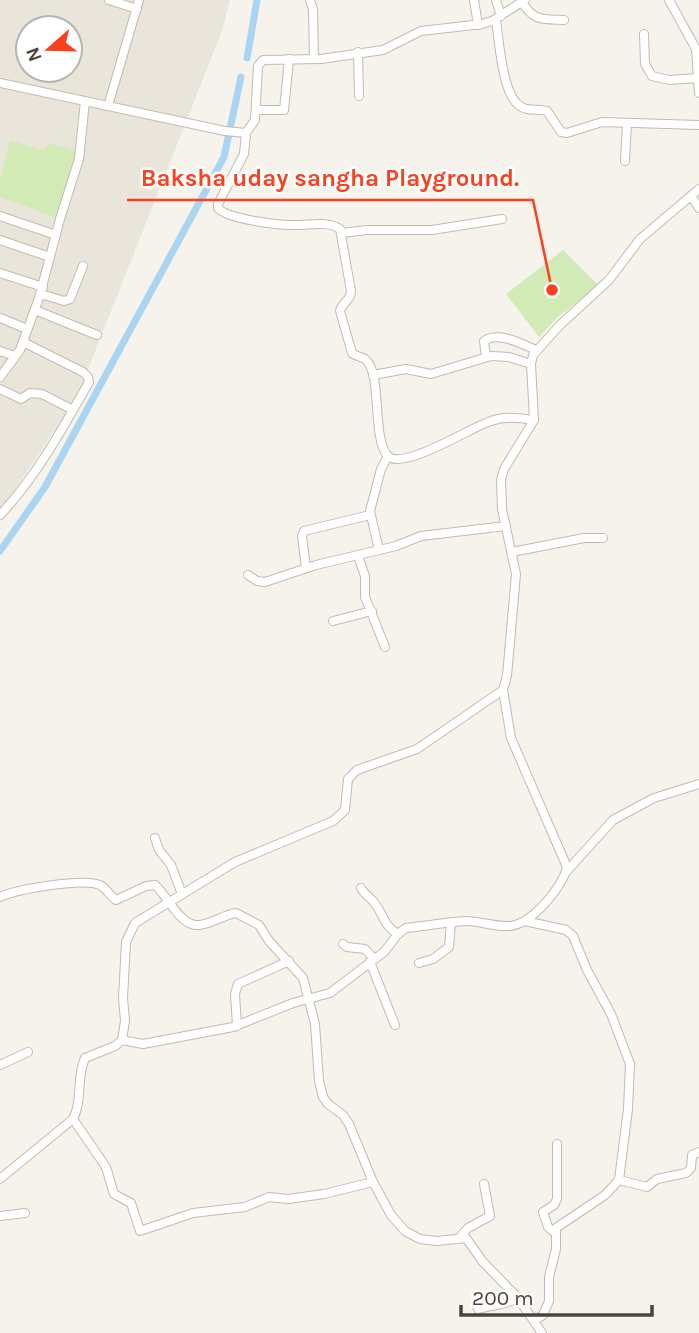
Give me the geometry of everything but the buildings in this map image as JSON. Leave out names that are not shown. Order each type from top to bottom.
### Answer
[{"type":"street","points":[[108,106],[138,4],[109,0]]},
{"type":"street","points":[[310,0],[313,9],[314,59]]},
{"type":"street","points":[[474,0],[478,25]]},
{"type":"street","points":[[496,0],[507,82],[513,99],[519,106],[547,111],[558,130],[564,134],[601,122],[699,125]]},
{"type":"street","points":[[0,83],[243,133],[253,126],[259,62],[267,59],[314,59],[383,50],[421,31],[478,25],[499,18],[524,1],[528,13],[534,17],[564,20]]},
{"type":"street","points":[[672,1],[693,41],[698,57],[699,93]]},
{"type":"street","points":[[644,34],[645,64],[652,76],[668,80],[698,78]]},
{"type":"street","points":[[358,52],[359,96]]},
{"type":"street","points":[[256,110],[284,110],[289,59]]},
{"type":"street","points":[[0,377],[23,342],[42,290],[79,159],[85,101]]},
{"type":"street","points":[[625,161],[627,123]]},
{"type":"street","points":[[243,133],[244,154],[218,204],[221,212],[289,226],[331,225],[340,229],[351,291],[351,296],[341,306],[340,311],[352,353],[367,360],[373,374],[379,426],[388,456],[402,460],[460,437],[495,419],[534,420]]},
{"type":"street","points":[[566,872],[562,853],[510,738],[503,690],[507,676],[516,581],[501,499],[501,480],[504,469],[534,420],[536,407],[531,364],[536,350],[609,279],[640,239],[699,189]]},
{"type":"street","points":[[691,195],[699,208]]},
{"type":"street","points":[[0,216],[56,235]]},
{"type":"street","points":[[342,233],[367,230],[432,230],[502,219]]},
{"type":"street","points":[[0,240],[50,257]]},
{"type":"street","points":[[0,273],[67,301],[83,266]]},
{"type":"street","points":[[35,310],[97,335]]},
{"type":"street","points":[[0,318],[27,328]]},
{"type":"street","points":[[486,356],[484,341],[489,338],[505,338],[536,350]]},
{"type":"street","points":[[0,515],[13,502],[56,439],[89,382],[89,377],[23,342]]},
{"type":"street","points":[[0,351],[15,356]]},
{"type":"street","points":[[373,374],[406,369],[431,374],[486,356],[531,364]]},
{"type":"street","points":[[0,390],[21,399],[30,393],[42,394],[73,410]]},
{"type":"street","points":[[379,550],[370,515],[379,474],[388,456]]},
{"type":"street","points":[[306,568],[302,536],[304,531],[370,515]]},
{"type":"street","points":[[248,575],[257,581],[265,582],[421,536],[506,526]]},
{"type":"street","points":[[512,552],[584,538],[603,538]]},
{"type":"street","points":[[358,556],[365,576],[365,597],[373,611],[385,647]]},
{"type":"street","points":[[333,621],[373,611]]},
{"type":"street","points":[[0,1179],[73,1119],[78,1106],[83,1061],[122,1040],[125,1021],[125,956],[128,936],[140,919],[235,862],[333,821],[345,810],[348,779],[357,770],[417,749],[503,690]]},
{"type":"street","points":[[526,921],[613,820],[653,798],[699,784]]},
{"type":"street","points":[[155,838],[159,850],[171,865],[182,894]]},
{"type":"street","points":[[0,897],[51,884],[95,884],[103,887],[116,900],[150,885],[158,888],[183,919],[194,926],[226,915],[240,914],[258,925],[303,978],[315,1024],[321,1091],[327,1103],[341,1112],[349,1124],[373,1182],[391,1215],[410,1234],[427,1241],[466,1238],[482,1262],[518,1298],[542,1333]]},
{"type":"street","points":[[361,888],[374,902],[388,928],[398,934]]},
{"type":"street","points":[[122,1040],[143,1044],[237,1026],[281,1007],[330,992],[384,951],[406,928],[470,921],[507,926],[526,921],[565,930],[573,936],[587,970],[611,1014],[629,1059],[630,1089],[619,1180],[605,1195],[563,1222],[554,1232]]},
{"type":"street","points":[[419,963],[433,959],[450,947],[452,923]]},
{"type":"street","points":[[343,944],[347,947],[365,948],[396,1025]]},
{"type":"street","points":[[237,1026],[235,994],[238,984],[289,961]]},
{"type":"street","points":[[0,1065],[28,1052]]},
{"type":"street","points":[[73,1119],[106,1167],[114,1194],[131,1203],[140,1231],[192,1213],[245,1207],[269,1197],[285,1199],[324,1194],[373,1182]]},
{"type":"street","points":[[534,1321],[545,1311],[549,1301],[548,1277],[556,1247],[554,1232],[547,1224],[543,1212],[554,1205],[557,1199],[557,1144]]},
{"type":"street","points":[[619,1180],[646,1186],[657,1179],[686,1173],[691,1168],[692,1155],[699,1152]]},
{"type":"street","points":[[460,1237],[468,1228],[490,1216],[485,1184]]},
{"type":"street","points":[[0,1216],[25,1213]]},
{"type":"street","points":[[478,1309],[507,1304],[518,1298]]},
{"type":"shaded area","points":[[0,0],[230,0],[222,31],[77,397],[0,512]]},
{"type":"green space","points":[[10,140],[44,151],[48,143],[80,152],[60,219],[0,197],[0,180]]},
{"type":"green space","points":[[563,250],[598,285],[558,317],[539,337],[506,294]]},
{"type":"waterway","points":[[247,58],[257,0]]},
{"type":"waterway","points":[[0,551],[45,487],[224,157],[241,77]]},
{"type":"place","name":"Baksha uday sangha Playground.","points":[[552,290]]}]
